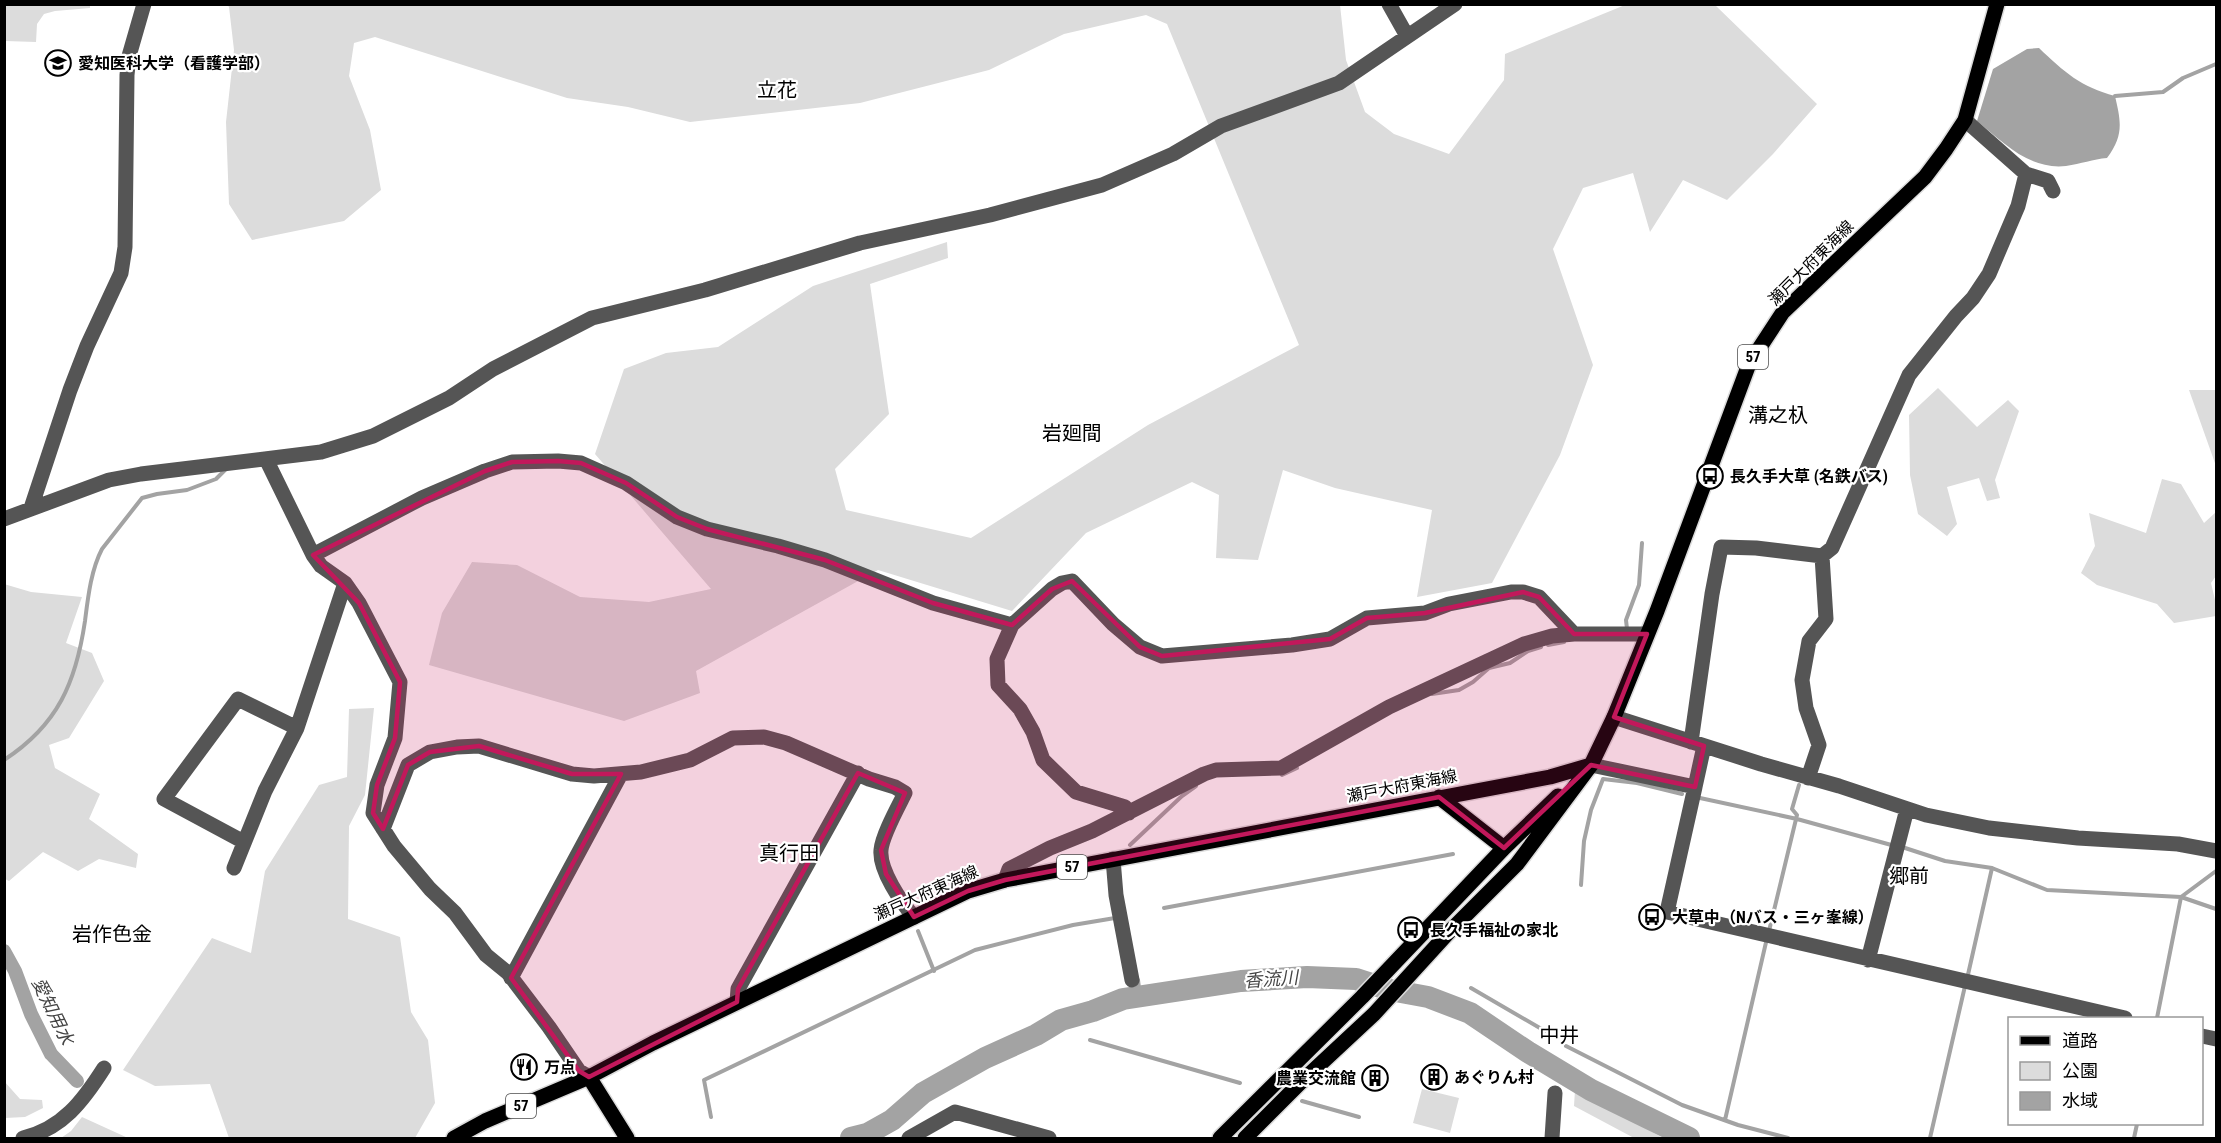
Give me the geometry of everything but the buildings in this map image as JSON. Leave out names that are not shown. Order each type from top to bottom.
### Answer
[{"type":"main road","name":"瀬戸大府東海線","points":[[1245,1138],[1387,1000],[1448,933],[1517,864],[1591,765],[1614,717],[1647,634],[1749,364],[1783,312],[1925,177],[1965,120],[1997,4]]},
{"type":"main road","name":"瀬戸大府東海線","points":[[454,1138],[485,1121],[589,1077],[653,1043],[968,891],[1005,880],[1550,777],[1591,765]]},
{"type":"main road","name":"瀬戸大府東海線","points":[[1220,1138],[1362,997],[1504,848],[1591,765]]},
{"type":"main road","points":[[1439,797],[1504,848]]},
{"type":"main road","points":[[589,1077],[623,1133]]},
{"type":"street","points":[[31,508],[70,390],[87,346],[121,273],[124,247],[127,75],[129,56],[144,4]]},
{"type":"street","points":[[1389,4],[1407,36]]},
{"type":"street","points":[[4,519],[110,480],[141,474],[321,452],[374,436],[449,398],[493,369],[592,318],[705,290],[860,243],[1011,210],[1102,185],[1173,154],[1221,126],[1339,83],[1455,4]]},
{"type":"street","points":[[1965,120],[2026,174],[2048,181],[2053,191]]},
{"type":"street","points":[[2026,174],[2018,206],[1989,274],[1973,298],[1909,375],[1846,511],[1832,548],[1822,556],[1756,548],[1720,547],[1712,594],[1695,787],[1667,912],[2120,1017]]},
{"type":"street","points":[[266,459],[313,555],[321,566],[345,583],[359,603],[400,682],[395,738],[377,785],[374,813],[383,829],[430,889],[455,913],[486,955],[511,978],[579,1071],[589,1077]]},
{"type":"street","points":[[313,555],[423,498],[485,471],[512,462],[582,463],[626,483],[677,517],[707,529],[825,560],[933,603],[1012,625]]},
{"type":"street","points":[[1808,778],[1819,745],[1806,708],[1802,680],[1809,641],[1826,619],[1822,556]]},
{"type":"street","points":[[1129,813],[1125,807],[1076,792],[1043,760],[1033,732],[1020,709],[998,685],[997,659],[1012,625],[1052,589],[1062,583],[1072,581],[1113,624],[1140,647],[1162,656],[1264,648],[1330,639],[1367,618],[1425,612],[1449,604],[1511,592],[1523,592],[1539,597],[1574,634]]},
{"type":"street","points":[[234,868],[265,791],[297,728],[345,583]]},
{"type":"street","points":[[1005,880],[1009,869],[1129,813],[1164,793],[1216,770],[1281,768],[1382,710],[1524,644],[1552,636],[1574,634],[1647,634]]},
{"type":"street","points":[[244,842],[164,799],[238,699],[297,728]]},
{"type":"street","points":[[1614,717],[1926,815],[1989,828],[2078,838],[2167,843],[2217,851]]},
{"type":"street","points":[[383,829],[408,765],[430,752],[479,746],[572,774],[594,776],[641,772],[690,760],[733,738],[764,737],[786,743],[869,779],[895,787],[905,794],[881,850],[886,873],[904,906],[914,917]]},
{"type":"street","points":[[1591,765],[1695,787]]},
{"type":"street","points":[[737,1002],[738,989],[858,773]]},
{"type":"street","points":[[511,978],[621,774]]},
{"type":"street","points":[[1868,960],[1907,808]]},
{"type":"street","points":[[1113,859],[1116,895],[1132,980]]},
{"type":"street","points":[[23,1138],[40,1134],[59,1123],[77,1104],[104,1068]]},
{"type":"street","points":[[1552,1138],[1555,1092]]},
{"type":"street","points":[[909,1138],[955,1112],[1049,1138]]},
{"type":"highlighted area","points":[[558,461],[581,463],[626,483],[677,517],[707,529],[825,560],[933,603],[1012,625],[1052,589],[1072,581],[1140,647],[1162,656],[1330,639],[1367,618],[1425,613],[1523,592],[1539,597],[1574,634],[1647,634],[1614,717],[1704,746],[1695,787],[1591,765],[1504,848],[1439,797],[1005,880],[968,891],[914,917],[886,874],[881,850],[905,793],[858,773],[738,989],[737,1002],[589,1077],[579,1071],[511,978],[621,774],[572,774],[479,746],[430,752],[408,765],[383,829],[373,813],[377,785],[395,738],[400,682],[359,603],[313,555],[485,471],[512,462]]},
{"type":"green space","points":[[5,4],[90,4],[90,8],[44,14],[37,24],[36,42],[5,41]]},
{"type":"green space","points":[[227,4],[1340,5],[1346,60],[1365,112],[1394,134],[1449,154],[1504,80],[1505,54],[1625,5],[1715,5],[1817,104],[1773,154],[1727,200],[1683,180],[1650,232],[1633,173],[1583,188],[1553,249],[1593,365],[1560,455],[1492,583],[1417,597],[1432,510],[1335,488],[1283,470],[1258,560],[1216,558],[1219,495],[1192,482],[1086,533],[1012,611],[878,570],[696,671],[700,693],[624,721],[429,665],[442,613],[472,562],[517,565],[580,597],[649,602],[711,589],[595,454],[624,369],[666,353],[718,347],[813,286],[947,242],[948,258],[870,284],[889,414],[835,469],[846,510],[971,538],[1148,425],[1299,345],[1167,24],[1146,15],[1064,34],[989,70],[860,103],[690,122],[628,107],[567,98],[375,37],[354,43],[349,76],[370,130],[381,190],[344,221],[252,240],[229,204],[226,122],[234,50]]},
{"type":"green space","points":[[1938,388],[1977,427],[2008,400],[2019,411],[1995,480],[2000,498],[1987,501],[1979,478],[1947,487],[1957,524],[1947,536],[1918,514],[1910,475],[1909,415]]},
{"type":"green space","points":[[2189,390],[2216,390],[2216,466]]},
{"type":"green space","points":[[2162,479],[2181,484],[2204,523],[2216,512],[2216,576],[2211,583],[2216,616],[2174,623],[2157,604],[2097,585],[2081,573],[2095,546],[2089,513],[2146,533]]},
{"type":"green space","points":[[4,584],[31,592],[82,597],[66,643],[92,653],[104,681],[69,738],[49,745],[55,768],[100,794],[89,819],[138,854],[136,868],[99,859],[78,871],[43,852],[9,881],[5,879]]},
{"type":"green space","points":[[374,708],[365,795],[349,826],[348,919],[400,937],[411,1012],[428,1040],[435,1103],[415,1138],[229,1138],[210,1084],[155,1086],[123,1070],[212,938],[251,953],[265,871],[319,785],[347,777],[349,709]]},
{"type":"green space","points":[[4,1081],[20,1099],[42,1100],[43,1108],[25,1117],[5,1118]]},
{"type":"green space","points":[[1422,1089],[1459,1098],[1450,1133],[1413,1123]]},
{"type":"green space","points":[[1575,1090],[1663,1138],[1634,1138],[1574,1106]]},
{"type":"green space","points":[[82,1117],[128,1138],[61,1138],[71,1131]]},
{"type":"water","points":[[2039,48],[2074,78],[2092,88],[2115,96],[2120,128],[2116,142],[2107,158],[2066,166],[2040,164],[2007,146],[1977,121],[1993,69],[2027,49]]},
{"type":"waterway","points":[[2115,96],[2163,92],[2183,78],[2216,64]]},
{"type":"waterway","points":[[4,760],[23,746],[51,717],[70,683],[81,643],[93,575],[102,549],[142,498],[187,490],[216,479],[226,469]]},
{"type":"waterway","points":[[1627,629],[1626,620],[1639,585],[1642,543]]},
{"type":"waterway","points":[[1548,645],[1564,642]]},
{"type":"waterway","points":[[1432,694],[1459,690],[1473,682],[1489,668],[1510,663],[1528,651],[1541,647]]},
{"type":"waterway","points":[[1282,775],[1297,768]]},
{"type":"waterway","points":[[1581,885],[1584,841],[1591,810],[1603,779],[1637,783],[1682,794]]},
{"type":"waterway","points":[[1769,931],[1797,815],[1792,809],[1799,785]]},
{"type":"waterway","points":[[1130,845],[1182,796],[1196,786]]},
{"type":"waterway","points":[[1700,798],[1797,819],[1895,846]]},
{"type":"waterway","points":[[1902,847],[1945,861],[1992,868],[2047,890],[2181,897],[2216,909]]},
{"type":"waterway","points":[[1164,908],[1453,854]]},
{"type":"waterway","points":[[1967,979],[1992,868]]},
{"type":"waterway","points":[[2157,1017],[2181,897],[2216,871]]},
{"type":"waterway","points":[[711,1117],[704,1080],[975,950],[1073,925],[1115,918]]},
{"type":"waterway","points":[[918,931],[934,971]]},
{"type":"waterway","points":[[1725,1120],[1767,938]]},
{"type":"waterway","name":"愛知用水","points":[[4,951],[51,1054],[77,1081]]},
{"type":"waterway","name":"香流川","points":[[851,1138],[867,1134],[892,1120],[923,1093],[985,1058],[1036,1035],[1061,1020],[1123,999],[1241,981],[1307,977],[1356,979],[1390,990],[1428,997],[1470,1013],[1591,1090],[1689,1138]]},
{"type":"waterway","points":[[1138,980],[1140,996]]},
{"type":"waterway","points":[[1930,1138],[1965,986]]},
{"type":"waterway","points":[[1471,988],[1545,1031]]},
{"type":"waterway","points":[[1090,1040],[1240,1083]]},
{"type":"waterway","points":[[1566,1046],[1682,1105],[1738,1125],[1788,1138]]},
{"type":"waterway","points":[[1302,1101],[1359,1117]]},
{"type":"waterway","points":[[2134,1138],[2137,1125]]},
{"type":"place","name":"愛知医科大学（看護学部）","points":[[58,63]]},
{"type":"place","name":"長久手大草 (名鉄バス)","points":[[1710,476]]},
{"type":"place","name":"大草中（Nバス・三ヶ峯線）","points":[[1652,917]]},
{"type":"place","name":"長久手福祉の家北","points":[[1411,930]]},
{"type":"place","name":"万点","points":[[524,1067]]},
{"type":"place","name":"あぐりん村","points":[[1434,1077]]},
{"type":"place","name":"農業交流館","points":[[1375,1078]]},
{"type":"district","name":"立花","points":[[777,90]]},
{"type":"district","name":"溝之杁","points":[[1778,415]]},
{"type":"district","name":"岩廻間","points":[[1072,433]]},
{"type":"district","name":"真行田","points":[[789,853]]},
{"type":"district","name":"郷前","points":[[1909,876]]},
{"type":"district","name":"岩作色金","points":[[112,934]]},
{"type":"district","name":"中井","points":[[1559,1035]]}]
